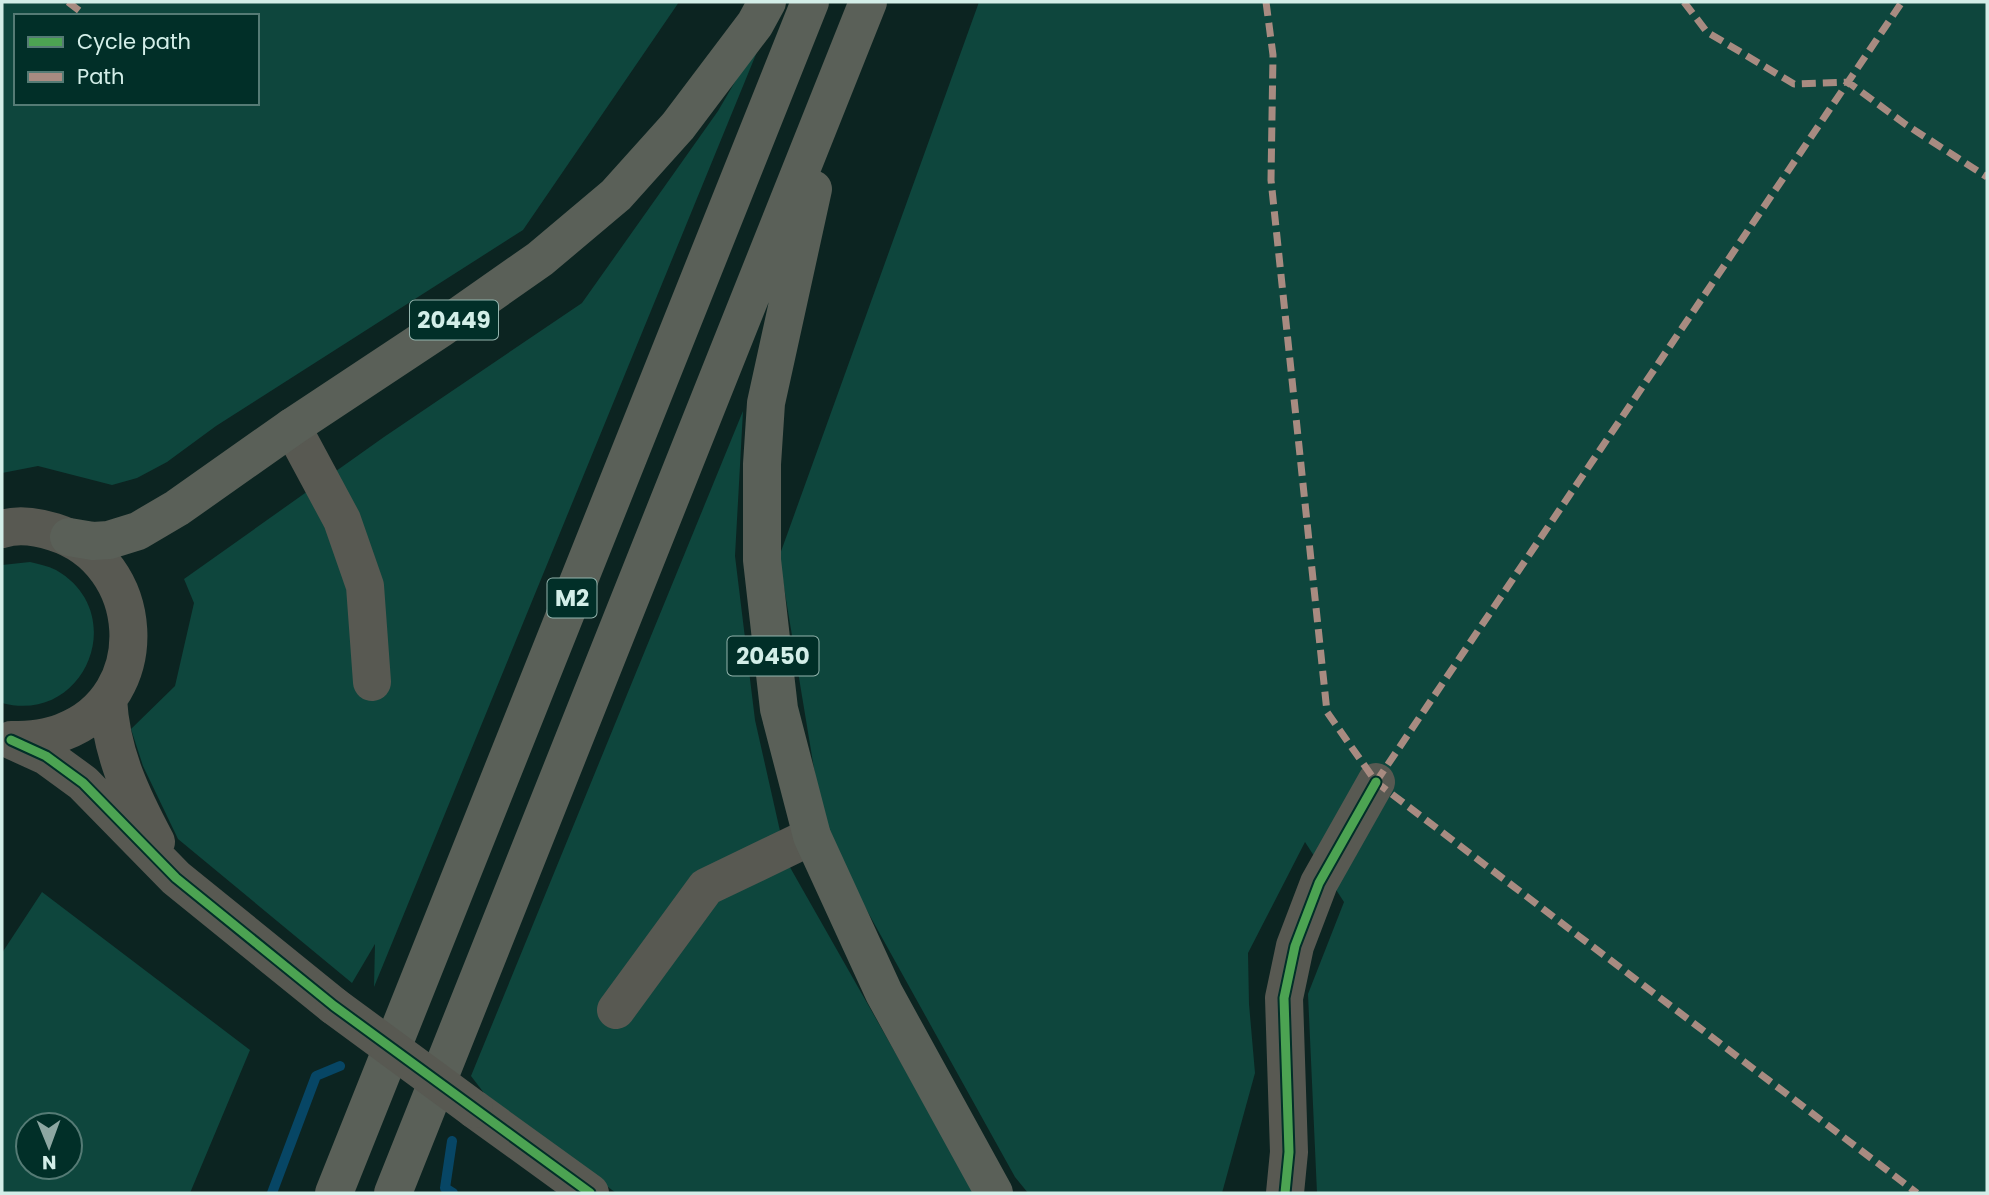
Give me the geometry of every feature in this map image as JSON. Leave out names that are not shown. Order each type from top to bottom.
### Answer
[{"type":"highway","name":"20449","points":[[69,537],[93,541],[109,540],[138,531],[177,508],[540,259],[616,195],[678,126],[755,24],[767,2]]},
{"type":"highway","name":"M2","points":[[334,1193],[810,2]]},
{"type":"highway","name":"M2","points":[[393,1193],[868,2]]},
{"type":"highway","name":"20450","points":[[838,78],[766,404],[762,464],[762,560],[779,709],[812,836],[884,993],[994,1193]]},
{"type":"street","points":[[292,427],[341,520],[365,586],[372,682]]},
{"type":"street","points":[[2,529],[40,528],[69,537],[95,555],[115,579],[127,609],[130,640],[123,671],[108,699],[88,718],[65,732],[38,740],[6,739]]},
{"type":"street","points":[[108,699],[109,727],[118,763],[142,816],[176,878]]},
{"type":"street","points":[[6,739],[47,757],[83,783],[176,878],[334,1006],[590,1193]]},
{"type":"street","points":[[1284,1193],[1289,1152],[1284,998],[1295,946],[1319,883],[1376,782]]},
{"type":"street","points":[[616,1010],[706,887],[812,836]]},
{"type":"street","points":[[1274,1193],[1289,1152]]},
{"type":"green space","points":[[2,2],[679,2],[523,230],[216,426],[167,462],[137,478],[112,485],[38,466],[2,473]]},
{"type":"green space","points":[[979,2],[1987,2],[1987,1193],[1317,1193],[1308,994],[1344,902],[1305,842],[1248,953],[1255,1073],[1222,1193],[1028,1193],[1015,1177],[825,835],[779,557]]},
{"type":"green space","points":[[768,25],[374,987],[375,944],[352,983],[178,839],[143,766],[131,729],[175,686],[194,603],[184,579],[384,437],[582,303],[718,111]]},
{"type":"green space","points":[[743,411],[735,556],[755,720],[787,862],[975,1193],[616,1193],[484,1093],[471,1076]]},
{"type":"green space","points":[[30,562],[56,570],[79,589],[91,612],[94,637],[88,661],[75,682],[56,698],[31,705],[2,703],[2,565]]},
{"type":"green space","points":[[42,892],[250,1050],[190,1193],[2,1193],[2,953]]},
{"type":"waterway","points":[[272,1193],[316,1076],[340,1066]]},
{"type":"waterway","points":[[452,1141],[445,1188],[453,1193]]},
{"type":"marked path","points":[[68,2],[81,12]]},
{"type":"marked path","points":[[1266,2],[1273,55],[1271,180],[1327,712],[1376,782],[1917,1193]]},
{"type":"marked path","points":[[1684,2],[1707,32],[1794,84],[1848,82],[1905,124],[1987,177]]},
{"type":"marked path","points":[[1376,782],[1902,2]]},
{"type":"cycle path","points":[[11,740],[46,756],[83,783],[176,878],[334,1006],[590,1193]]},
{"type":"cycle path","points":[[1285,1193],[1289,1152],[1284,998],[1295,946],[1319,883],[1376,782]]}]
